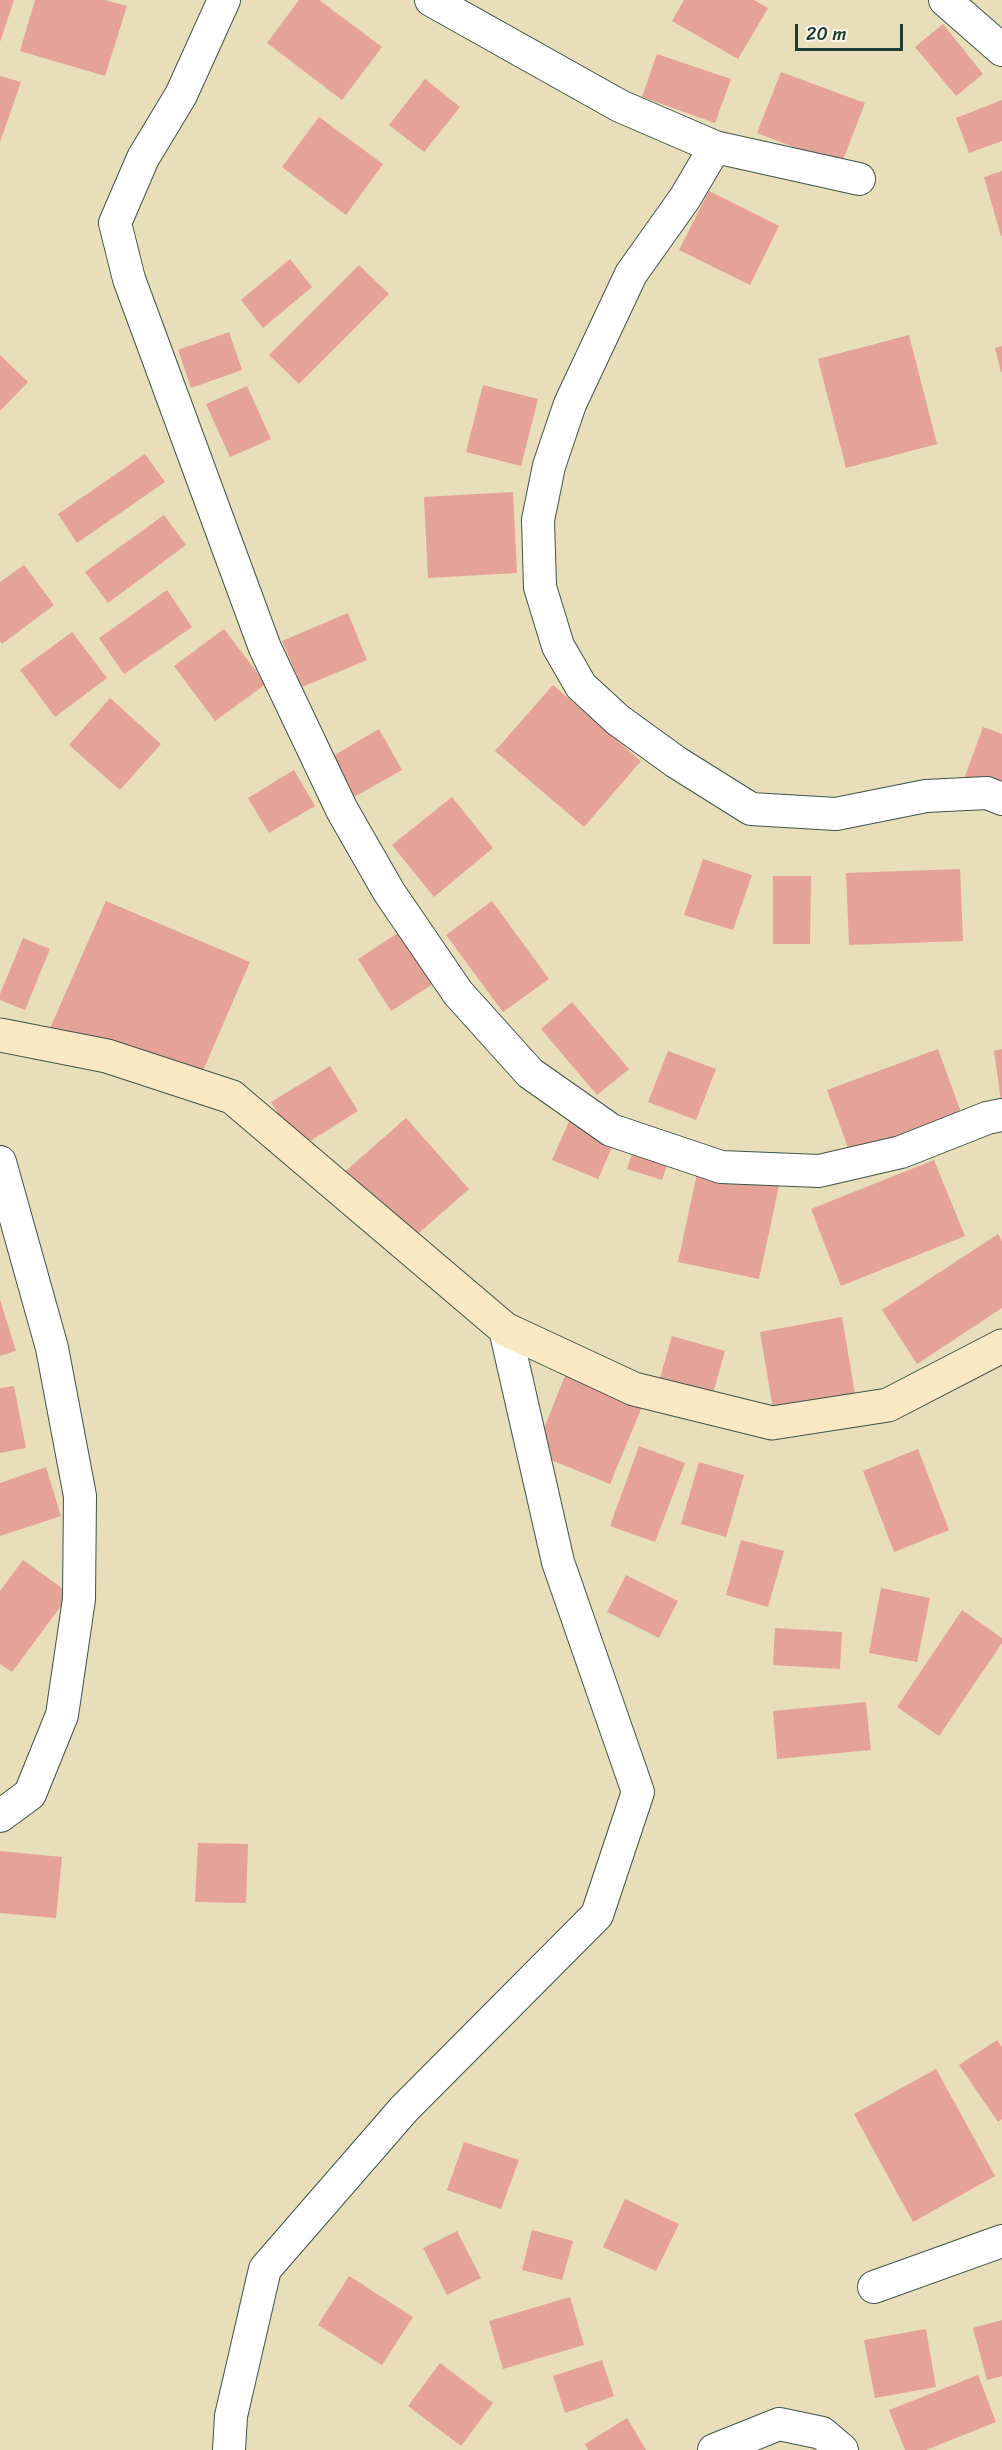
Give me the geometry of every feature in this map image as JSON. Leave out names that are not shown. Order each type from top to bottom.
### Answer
[{"type":"main road","points":[[0,1035],[106,1056],[232,1097],[505,1329],[634,1389],[772,1423],[888,1405],[1002,1346]]},
{"type":"street","points":[[224,0],[181,95],[142,158],[115,223],[129,279],[265,648],[342,810],[388,892],[458,993],[530,1073],[611,1130],[722,1167],[819,1171],[901,1152],[987,1118],[1002,1115]]},
{"type":"street","points":[[431,0],[621,106],[715,147],[859,178]]},
{"type":"street","points":[[945,0],[1002,50]]},
{"type":"street","points":[[715,147],[685,198],[631,274],[570,404],[549,466],[538,520],[540,587],[558,646],[581,686],[618,720],[676,762],[751,809],[836,814],[926,796],[987,793],[1002,800]]},
{"type":"street","points":[[0,1162],[52,1348],[80,1496],[79,1599],[62,1715],[30,1794],[0,1816]]},
{"type":"street","points":[[229,2450],[231,2416],[265,2269],[404,2109],[597,1915],[638,1792],[558,1562],[505,1329]]},
{"type":"street","points":[[874,2287],[1002,2241]]},
{"type":"street","points":[[714,2450],[779,2424],[822,2433],[842,2450]]},
{"type":"building","points":[[0,0],[14,0],[0,42]]},
{"type":"building","points":[[35,0],[105,0],[127,6],[105,76],[20,51]]},
{"type":"building","points":[[299,0],[319,0],[382,47],[342,100],[267,43]]},
{"type":"building","points":[[684,0],[754,0],[768,8],[738,59],[672,21]]},
{"type":"building","points":[[943,24],[983,74],[956,96],[915,47]]},
{"type":"building","points":[[657,54],[731,79],[715,123],[642,97]]},
{"type":"building","points":[[781,72],[865,103],[841,165],[757,133]]},
{"type":"building","points":[[0,76],[21,82],[0,142]]},
{"type":"building","points":[[425,79],[460,107],[424,152],[389,125]]},
{"type":"building","points":[[1002,100],[1002,141],[969,153],[956,118]]},
{"type":"building","points":[[319,117],[383,164],[346,215],[282,167]]},
{"type":"building","points":[[1002,171],[1002,236],[1001,236],[984,177]]},
{"type":"building","points":[[709,191],[779,226],[750,285],[679,250]]},
{"type":"building","points":[[290,259],[312,287],[263,328],[241,300]]},
{"type":"building","points":[[359,265],[389,294],[299,384],[269,355]]},
{"type":"building","points":[[229,332],[242,370],[191,388],[178,350]]},
{"type":"building","points":[[909,335],[937,444],[846,468],[818,359]]},
{"type":"building","points":[[1002,346],[1002,372],[1001,372],[995,348]]},
{"type":"building","points":[[0,355],[28,382],[0,411]]},
{"type":"building","points":[[483,385],[538,399],[521,466],[466,452]]},
{"type":"building","points":[[247,386],[271,439],[230,457],[206,404]]},
{"type":"building","points":[[145,454],[165,482],[77,543],[58,514]]},
{"type":"building","points":[[513,492],[517,573],[428,578],[424,497]]},
{"type":"building","points":[[164,515],[186,545],[108,603],[85,572]]},
{"type":"building","points":[[24,565],[54,605],[2,644],[0,641],[0,582]]},
{"type":"building","points":[[167,590],[192,627],[124,674],[99,638]]},
{"type":"building","points":[[348,613],[367,660],[302,687],[282,641]]},
{"type":"building","points":[[224,629],[266,684],[215,721],[174,666]]},
{"type":"building","points":[[72,632],[107,678],[55,717],[20,670]]},
{"type":"building","points":[[553,685],[641,761],[584,827],[495,751]]},
{"type":"building","points":[[110,698],[161,744],[120,790],[69,745]]},
{"type":"building","points":[[983,727],[1002,734],[1002,793],[964,779]]},
{"type":"building","points":[[379,729],[402,770],[354,797],[331,757]]},
{"type":"building","points":[[294,770],[315,806],[269,833],[248,798]]},
{"type":"building","points":[[452,797],[493,848],[434,897],[392,845]]},
{"type":"building","points":[[703,859],[752,875],[733,930],[684,915]]},
{"type":"building","points":[[960,869],[963,941],[849,945],[846,873]]},
{"type":"building","points":[[773,876],[811,876],[810,944],[773,944]]},
{"type":"building","points":[[106,901],[250,962],[192,1096],[47,1035]]},
{"type":"building","points":[[492,901],[549,979],[503,1012],[446,935]]},
{"type":"building","points":[[410,925],[444,977],[391,1011],[358,959]]},
{"type":"building","points":[[23,938],[50,949],[25,1010],[0,1000],[0,994]]},
{"type":"building","points":[[572,1002],[629,1069],[597,1095],[541,1029]]},
{"type":"building","points":[[938,1049],[962,1115],[851,1156],[827,1090]]},
{"type":"building","points":[[1002,1049],[1002,1100],[1001,1101],[994,1051]]},
{"type":"building","points":[[668,1051],[716,1069],[696,1120],[648,1102]]},
{"type":"building","points":[[330,1066],[358,1111],[299,1148],[271,1102]]},
{"type":"building","points":[[406,1118],[469,1189],[403,1247],[340,1176]]},
{"type":"building","points":[[570,1119],[616,1138],[598,1179],[552,1160]]},
{"type":"building","points":[[638,1137],[673,1148],[662,1180],[627,1169]]},
{"type":"building","points":[[701,1155],[782,1172],[759,1279],[678,1262]]},
{"type":"building","points":[[934,1160],[965,1236],[841,1286],[811,1209]]},
{"type":"building","points":[[998,1234],[1002,1241],[1002,1308],[917,1364],[882,1310]]},
{"type":"building","points":[[0,1300],[16,1351],[0,1356]]},
{"type":"building","points":[[842,1317],[855,1394],[773,1409],[760,1332]]},
{"type":"building","points":[[672,1336],[725,1351],[711,1400],[658,1385]]},
{"type":"building","points":[[567,1371],[644,1402],[610,1484],[534,1453]]},
{"type":"building","points":[[14,1386],[26,1448],[0,1453],[0,1388]]},
{"type":"building","points":[[639,1446],[685,1463],[655,1542],[610,1526]]},
{"type":"building","points":[[918,1449],[949,1530],[894,1552],[863,1471]]},
{"type":"building","points":[[699,1462],[744,1475],[726,1537],[681,1524]]},
{"type":"building","points":[[46,1467],[61,1516],[0,1536],[0,1483]]},
{"type":"building","points":[[741,1540],[784,1551],[768,1607],[726,1595]]},
{"type":"building","points":[[23,1560],[70,1594],[12,1672],[0,1664],[0,1591]]},
{"type":"building","points":[[626,1575],[678,1601],[659,1638],[607,1612]]},
{"type":"building","points":[[881,1588],[930,1598],[917,1662],[869,1653]]},
{"type":"building","points":[[962,1610],[1002,1638],[1002,1643],[939,1736],[897,1707]]},
{"type":"building","points":[[775,1628],[842,1632],[840,1669],[773,1665]]},
{"type":"building","points":[[866,1702],[871,1750],[777,1759],[773,1711]]},
{"type":"building","points":[[198,1843],[248,1844],[246,1903],[195,1902]]},
{"type":"building","points":[[0,1851],[62,1857],[56,1918],[0,1913]]},
{"type":"building","points":[[997,2040],[1002,2047],[1002,2119],[998,2122],[959,2065]]},
{"type":"building","points":[[936,2069],[995,2176],[913,2222],[854,2114]]},
{"type":"building","points":[[464,2142],[519,2160],[501,2209],[447,2190]]},
{"type":"building","points":[[625,2199],[679,2224],[656,2271],[603,2247]]},
{"type":"building","points":[[532,2230],[573,2241],[562,2280],[522,2270]]},
{"type":"building","points":[[457,2231],[481,2278],[447,2295],[423,2248]]},
{"type":"building","points":[[349,2276],[413,2317],[382,2365],[318,2325]]},
{"type":"building","points":[[570,2297],[584,2345],[503,2369],[489,2321]]},
{"type":"building","points":[[1002,2320],[1002,2376],[987,2380],[973,2328]]},
{"type":"building","points":[[926,2329],[936,2387],[875,2398],[864,2340]]},
{"type":"building","points":[[602,2360],[614,2396],[565,2413],[553,2376]]},
{"type":"building","points":[[440,2363],[493,2403],[461,2446],[408,2406]]},
{"type":"building","points":[[978,2375],[996,2422],[926,2450],[905,2450],[889,2410]]},
{"type":"building","points":[[627,2418],[646,2450],[588,2450],[585,2444]]}]
